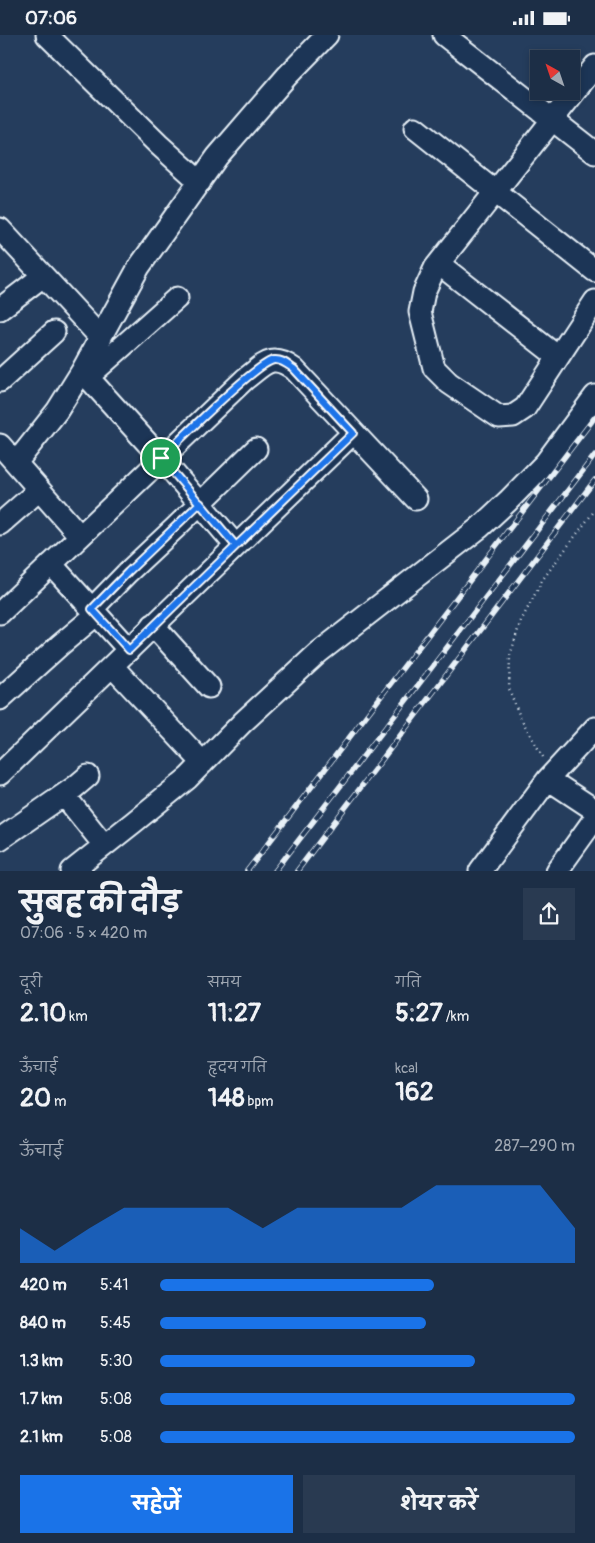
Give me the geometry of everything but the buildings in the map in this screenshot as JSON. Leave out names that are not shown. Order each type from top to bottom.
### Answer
[{"type":"street","points":[[47,35],[158,145],[200,182]]},
{"type":"street","points":[[85,374],[100,338],[139,267],[217,157],[257,109],[327,35]]},
{"type":"street","points":[[444,35],[595,153]]},
{"type":"street","points":[[595,66],[439,264],[424,292],[420,312],[434,368],[449,383],[499,417],[513,416],[524,408],[595,301]]},
{"type":"street","points":[[415,128],[595,271]]},
{"type":"street","points":[[0,229],[100,338]]},
{"type":"street","points":[[439,264],[558,357]]},
{"type":"street","points":[[0,309],[43,276]]},
{"type":"street","points":[[16,463],[85,374],[177,298]]},
{"type":"street","points":[[0,381],[54,332]]},
{"type":"street","points":[[1,609],[80,537],[245,379],[268,362],[275,360],[285,362],[294,369],[416,499]]},
{"type":"street","points":[[85,374],[161,458],[236,546]]},
{"type":"street","points":[[72,871],[188,778],[243,722],[318,653],[479,528],[546,462],[595,396]]},
{"type":"street","points":[[0,774],[353,433]]},
{"type":"street","points":[[0,445],[80,537]]},
{"type":"street","points":[[0,699],[94,612],[128,572],[256,449]]},
{"type":"street","points":[[0,524],[39,490]]},
{"type":"street","points":[[51,564],[129,650]]},
{"type":"street","points":[[154,625],[209,687]]},
{"type":"street","points":[[112,666],[203,763]]},
{"type":"street","points":[[480,871],[550,776],[595,728]]},
{"type":"street","points":[[550,776],[595,810]]},
{"type":"street","points":[[0,839],[88,777]]},
{"type":"street","points":[[64,795],[104,845]]},
{"type":"street","points":[[557,871],[595,818]]},
{"type":"path","points":[[550,776],[520,717],[509,689],[510,655],[520,623],[543,579],[595,510]]},
{"type":"railway","points":[[247,871],[595,417]]},
{"type":"railway","points":[[275,871],[595,455]]},
{"type":"railway","points":[[297,871],[595,480]]},
{"type":"route","points":[[161,458],[236,546],[129,650],[92,609],[128,572],[175,528],[200,503],[236,546],[353,433],[294,369],[285,362],[275,360],[268,362],[245,379],[161,458]]}]
